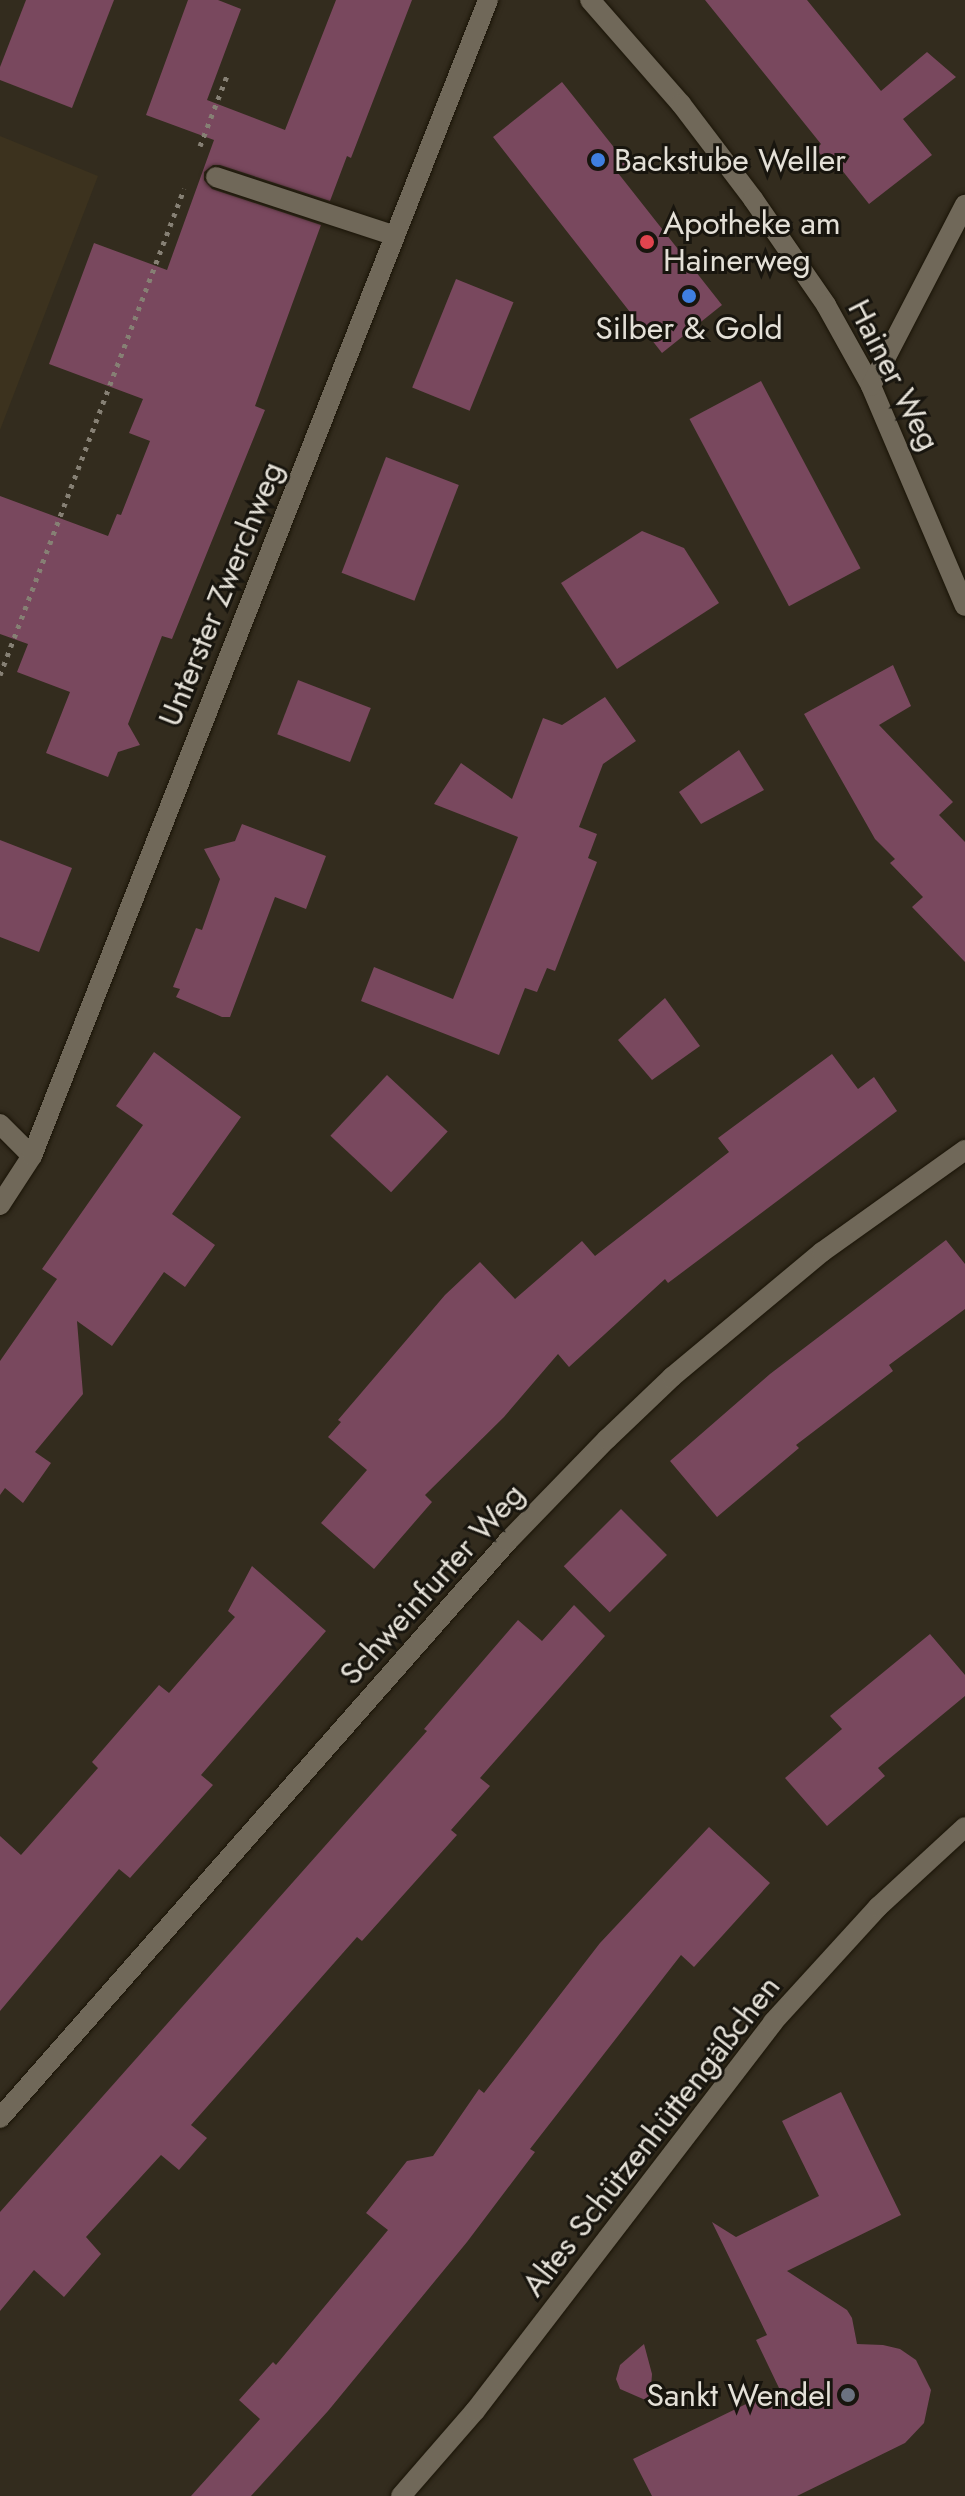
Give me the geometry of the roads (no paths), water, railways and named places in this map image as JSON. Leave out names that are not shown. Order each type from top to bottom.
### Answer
[{"type":"street","name":"Unterster Zwerchweg","points":[[0,1205],[32,1156],[488,0]]},
{"type":"street","name":"Hainer Weg","points":[[590,0],[681,104],[753,199],[826,305],[871,386],[965,606]]},
{"type":"street","points":[[216,177],[395,236]]},
{"type":"street","points":[[871,386],[965,205]]},
{"type":"street","points":[[0,1124],[32,1156]]},
{"type":"street","name":"Schweinfurter Weg","points":[[0,2118],[508,1541],[607,1439],[672,1377],[822,1252],[965,1150]]},
{"type":"street","name":"Altes Schützenhüttengäßchen","points":[[401,2496],[485,2399],[773,2022],[878,1907],[965,1827]]},
{"type":"place","name":"Backstube Weller","points":[[598,160]]},
{"type":"place","name":"Apotheke am Hainerweg","points":[[647,242]]},
{"type":"place","name":"Silber & Gold","points":[[689,296]]},
{"type":"place","name":"Sankt Wendel","points":[[848,2395]]}]
